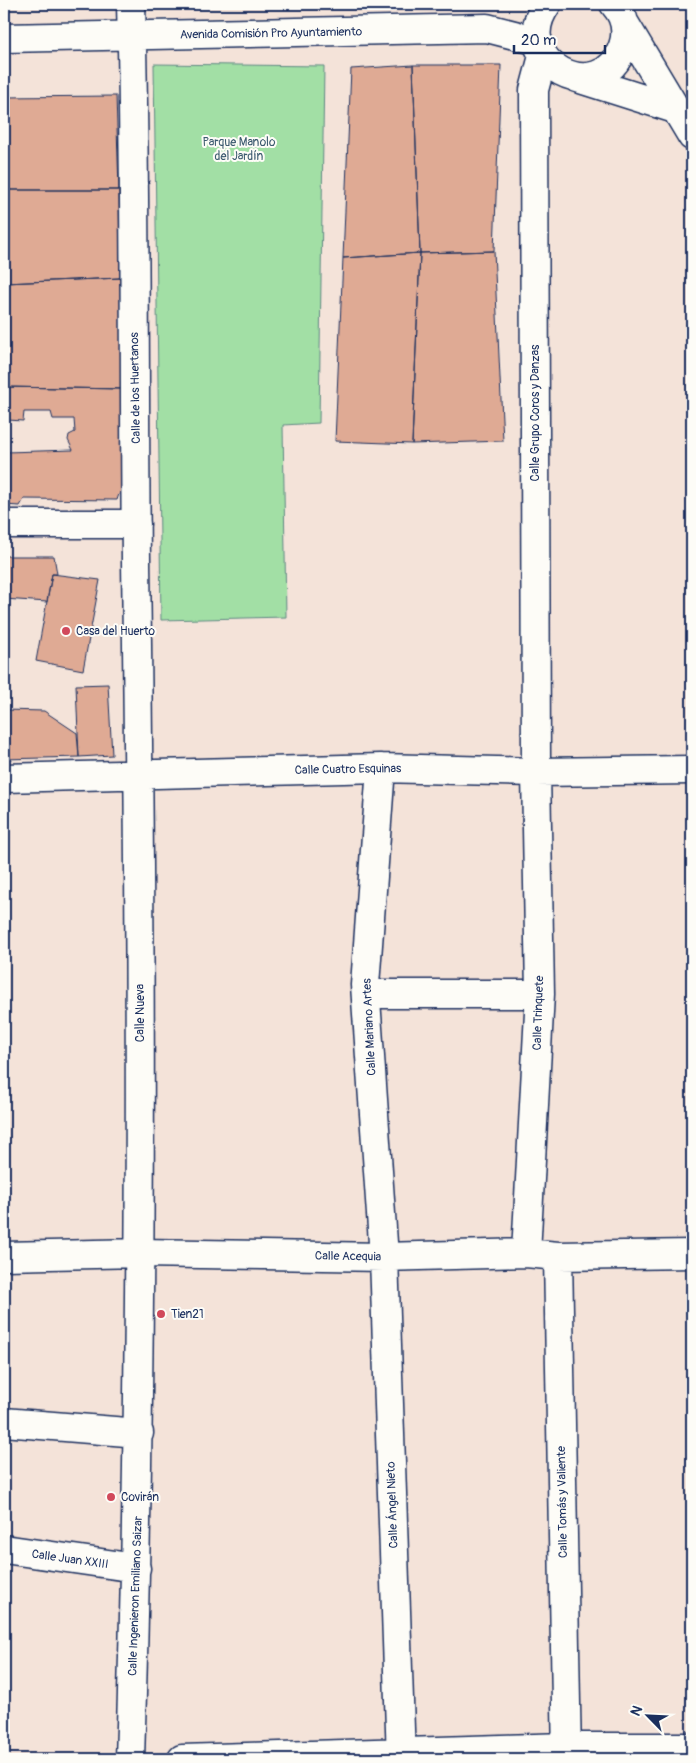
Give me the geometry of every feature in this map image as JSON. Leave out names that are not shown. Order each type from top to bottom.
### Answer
[{"type":"street","name":"Calle de los Huertanos","points":[[131,4],[139,773]]},
{"type":"street","name":"Calle Grupo Coros y Danzas","points":[[536,772],[534,90],[540,49],[537,26],[546,4]]},
{"type":"street","points":[[575,77],[589,77],[602,72],[612,65],[620,54],[625,39],[620,14]]},
{"type":"street","points":[[620,14],[692,136]]},
{"type":"street","name":"Avenida Comisión Pro Ayuntamiento","points":[[4,38],[487,28],[540,49]]},
{"type":"street","points":[[540,49],[551,66],[562,74],[678,110]]},
{"type":"street","points":[[4,524],[136,524]]},
{"type":"street","name":"Calle Cuatro Esquinas","points":[[4,778],[381,768],[536,772],[692,770]]},
{"type":"street","name":"Calle Mariano Artes","points":[[381,768],[366,994],[384,1257]]},
{"type":"street","name":"Calle Trinquete","points":[[526,1253],[540,994],[536,772]]},
{"type":"street","name":"Calle Nueva","points":[[139,773],[140,1253]]},
{"type":"street","points":[[366,994],[540,994]]},
{"type":"street","name":"Calle Acequia","points":[[4,1256],[140,1253],[384,1257],[526,1253],[558,1256],[692,1254]]},
{"type":"street","name":"Calle Ingenieron Emiliano Saizar","points":[[130,1759],[139,1433],[140,1253]]},
{"type":"street","name":"Calle Tomás y Valiente","points":[[558,1256],[566,1753]]},
{"type":"street","name":"Calle Ángel Nieto","points":[[384,1257],[401,1756]]},
{"type":"street","points":[[4,1422],[139,1433]]},
{"type":"street","name":"Calle Juan XXIII","points":[[4,1550],[136,1568]]},
{"type":"street","points":[[182,1759],[566,1753],[692,1747]]},
{"type":"green space","name":"Parque Manolo del Jardín","points":[[154,64],[324,66],[319,423],[283,425],[286,617],[161,620]]},
{"type":"building","points":[[413,65],[420,253],[343,258],[351,69]]},
{"type":"building","points":[[413,65],[501,65],[494,251],[420,253]]},
{"type":"building","points":[[116,96],[119,190],[4,190],[4,97]]},
{"type":"building","points":[[4,190],[119,190],[120,278],[5,283],[6,212],[4,212]]},
{"type":"building","points":[[494,251],[503,441],[412,444],[420,253]]},
{"type":"building","points":[[420,253],[412,444],[335,441],[343,258]]},
{"type":"building","points":[[120,278],[124,389],[5,387],[5,283]]},
{"type":"building","points":[[4,387],[124,389],[125,489],[119,494],[117,500],[24,499],[20,506],[4,505]],"holes":[[[24,412],[51,412],[53,419],[74,419],[75,432],[69,435],[68,440],[73,450],[6,452],[8,420],[23,421]]]},
{"type":"building","points":[[4,556],[54,556],[57,574],[52,574],[47,602],[4,599]]},
{"type":"building","name":"Casa del Huerto","points":[[52,574],[100,580],[83,670],[36,661]]},
{"type":"building","points":[[108,684],[112,755],[79,757],[76,685]]},
{"type":"building","points":[[4,710],[44,711],[77,733],[79,757],[4,759]]},
{"type":"place","name":"Casa del Huerto","points":[[66,631]]},
{"type":"place","name":"Tien21","points":[[161,1314]]},
{"type":"place","name":"Covirán","points":[[111,1497]]}]
